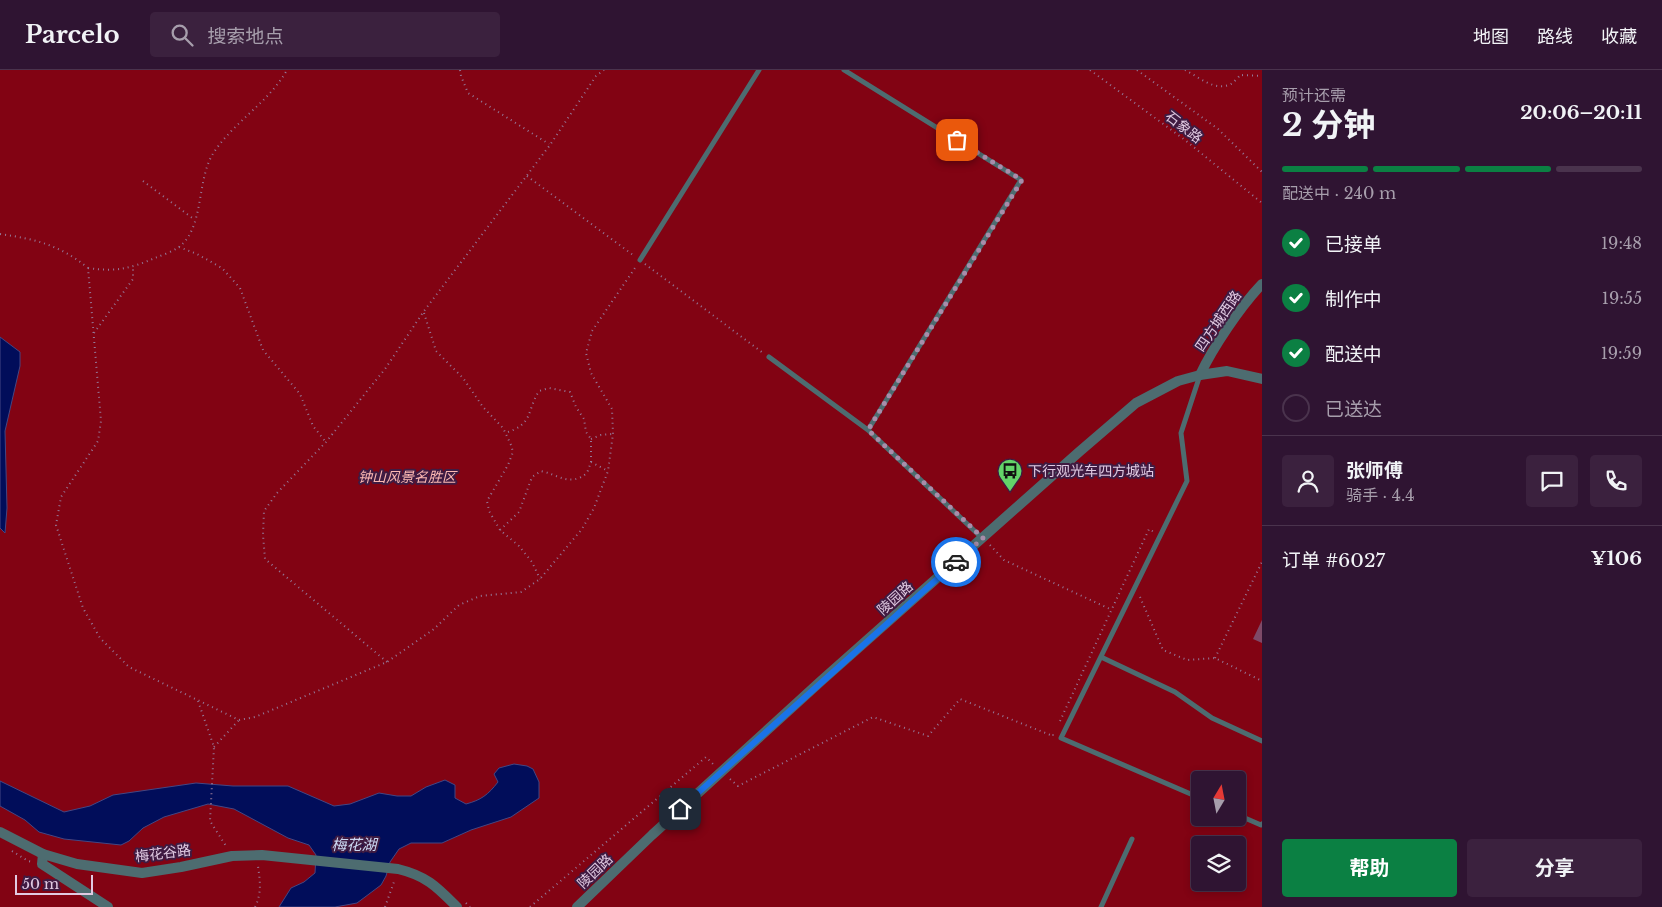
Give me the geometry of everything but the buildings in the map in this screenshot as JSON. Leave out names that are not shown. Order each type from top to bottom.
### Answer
[{"type":"street","name":"四方城西路","points":[[1200,375],[1236,316],[1262,284]]},
{"type":"street","name":"陵园路","points":[[577,907],[721,772],[1136,403],[1178,381],[1200,375],[1227,371],[1262,379]]},
{"type":"street","name":"梅花谷路","points":[[0,832],[43,854],[77,864],[142,873],[232,856],[262,855],[397,872],[409,871],[433,883],[457,907]]},
{"type":"street","points":[[43,854],[42,864],[108,907]]},
{"type":"lane","points":[[640,260],[759,70]]},
{"type":"lane","points":[[844,70],[1022,180],[868,430]]},
{"type":"lane","points":[[769,357],[868,430],[983,538]]},
{"type":"lane","points":[[1191,794],[1061,738],[1187,481],[1181,433],[1200,375]]},
{"type":"lane","points":[[1101,657],[1175,692],[1212,718],[1262,741]]},
{"type":"lane","points":[[1246,818],[1262,824]]},
{"type":"lane","points":[[1102,907],[1132,839]]},
{"type":"path","points":[[0,234],[46,243],[73,256],[88,268],[109,271],[133,267],[179,247],[188,236],[195,220],[205,173],[213,153],[227,135],[274,90],[287,70]]},
{"type":"path","points":[[460,70],[468,93],[550,145]]},
{"type":"path","points":[[387,662],[265,559],[264,511],[277,493],[326,442],[385,369],[424,311],[550,145],[596,76],[604,70]]},
{"type":"path","name":"石象路","points":[[1090,70],[1185,140],[1262,203]]},
{"type":"path","name":"石象路","points":[[1137,70],[1218,129],[1262,172]]},
{"type":"path","points":[[1185,70],[1208,84],[1220,86],[1231,84],[1240,75],[1262,76]]},
{"type":"path","points":[[527,176],[769,357]]},
{"type":"path","points":[[143,181],[195,220]]},
{"type":"path","points":[[179,247],[197,254],[222,268],[240,288],[263,350],[300,394],[313,426],[326,442]]},
{"type":"path","points":[[88,268],[101,421],[98,441],[61,497],[56,525],[82,608],[100,638],[129,667],[239,720],[255,717],[387,662],[434,629],[459,605],[480,596],[521,592],[540,579],[582,529],[594,508],[608,470],[613,434],[612,409],[591,373],[586,353],[592,331],[640,260]]},
{"type":"path","points":[[94,333],[133,279],[133,267]]},
{"type":"path","points":[[424,311],[436,351],[463,378],[483,407],[503,428],[511,445],[513,452],[508,465],[487,501],[489,511],[500,530],[519,546],[532,562],[540,579]]},
{"type":"path","points":[[500,530],[519,512],[532,477],[541,472],[573,480],[587,472],[590,462],[591,439],[586,432],[584,419],[576,407],[570,392],[549,388],[538,391],[526,421],[519,429],[505,433]]},
{"type":"path","points":[[591,439],[601,434],[613,434]]},
{"type":"path","points":[[590,462],[608,470]]},
{"type":"path","points":[[530,907],[706,757],[738,786],[873,717],[928,736],[960,700],[1053,736],[1148,529],[1161,535]]},
{"type":"path","points":[[983,538],[1004,560],[1111,610]]},
{"type":"path","points":[[1215,658],[1262,562]]},
{"type":"path","points":[[1128,572],[1163,650],[1187,660],[1215,658],[1262,681]]},
{"type":"path","points":[[198,701],[214,747],[210,821],[232,856]]},
{"type":"path","points":[[214,747],[239,720]]},
{"type":"path","points":[[255,907],[261,884],[258,861]]},
{"type":"path","points":[[385,907],[397,872]]},
{"type":"green space","name":"钟山风景名胜区","points":[[0,70],[1262,70],[1262,907],[0,907]]},
{"type":"water","points":[[0,337],[20,352],[20,366],[5,431],[7,508],[5,533],[0,528]]},
{"type":"water","name":"梅花湖","points":[[514,764],[533,769],[539,782],[539,798],[511,817],[471,830],[442,843],[411,843],[399,849],[390,862],[381,885],[357,903],[335,907],[279,907],[291,888],[304,882],[315,873],[316,855],[309,845],[288,838],[234,809],[208,804],[164,817],[143,828],[129,841],[121,845],[64,839],[39,832],[25,820],[0,806],[0,781],[64,812],[90,806],[113,795],[196,783],[233,786],[288,786],[334,806],[350,804],[379,793],[411,796],[426,787],[445,780],[455,785],[455,798],[466,804],[480,799],[491,790],[498,782],[494,774],[499,768]]},
{"type":"way so far","points":[[956,562],[983,538],[868,430],[1022,180],[957,140]]},
{"type":"place","name":"下行观光车四方城站","points":[[1010,492]]},
{"type":"route","points":[[680,809],[956,562]]}]
